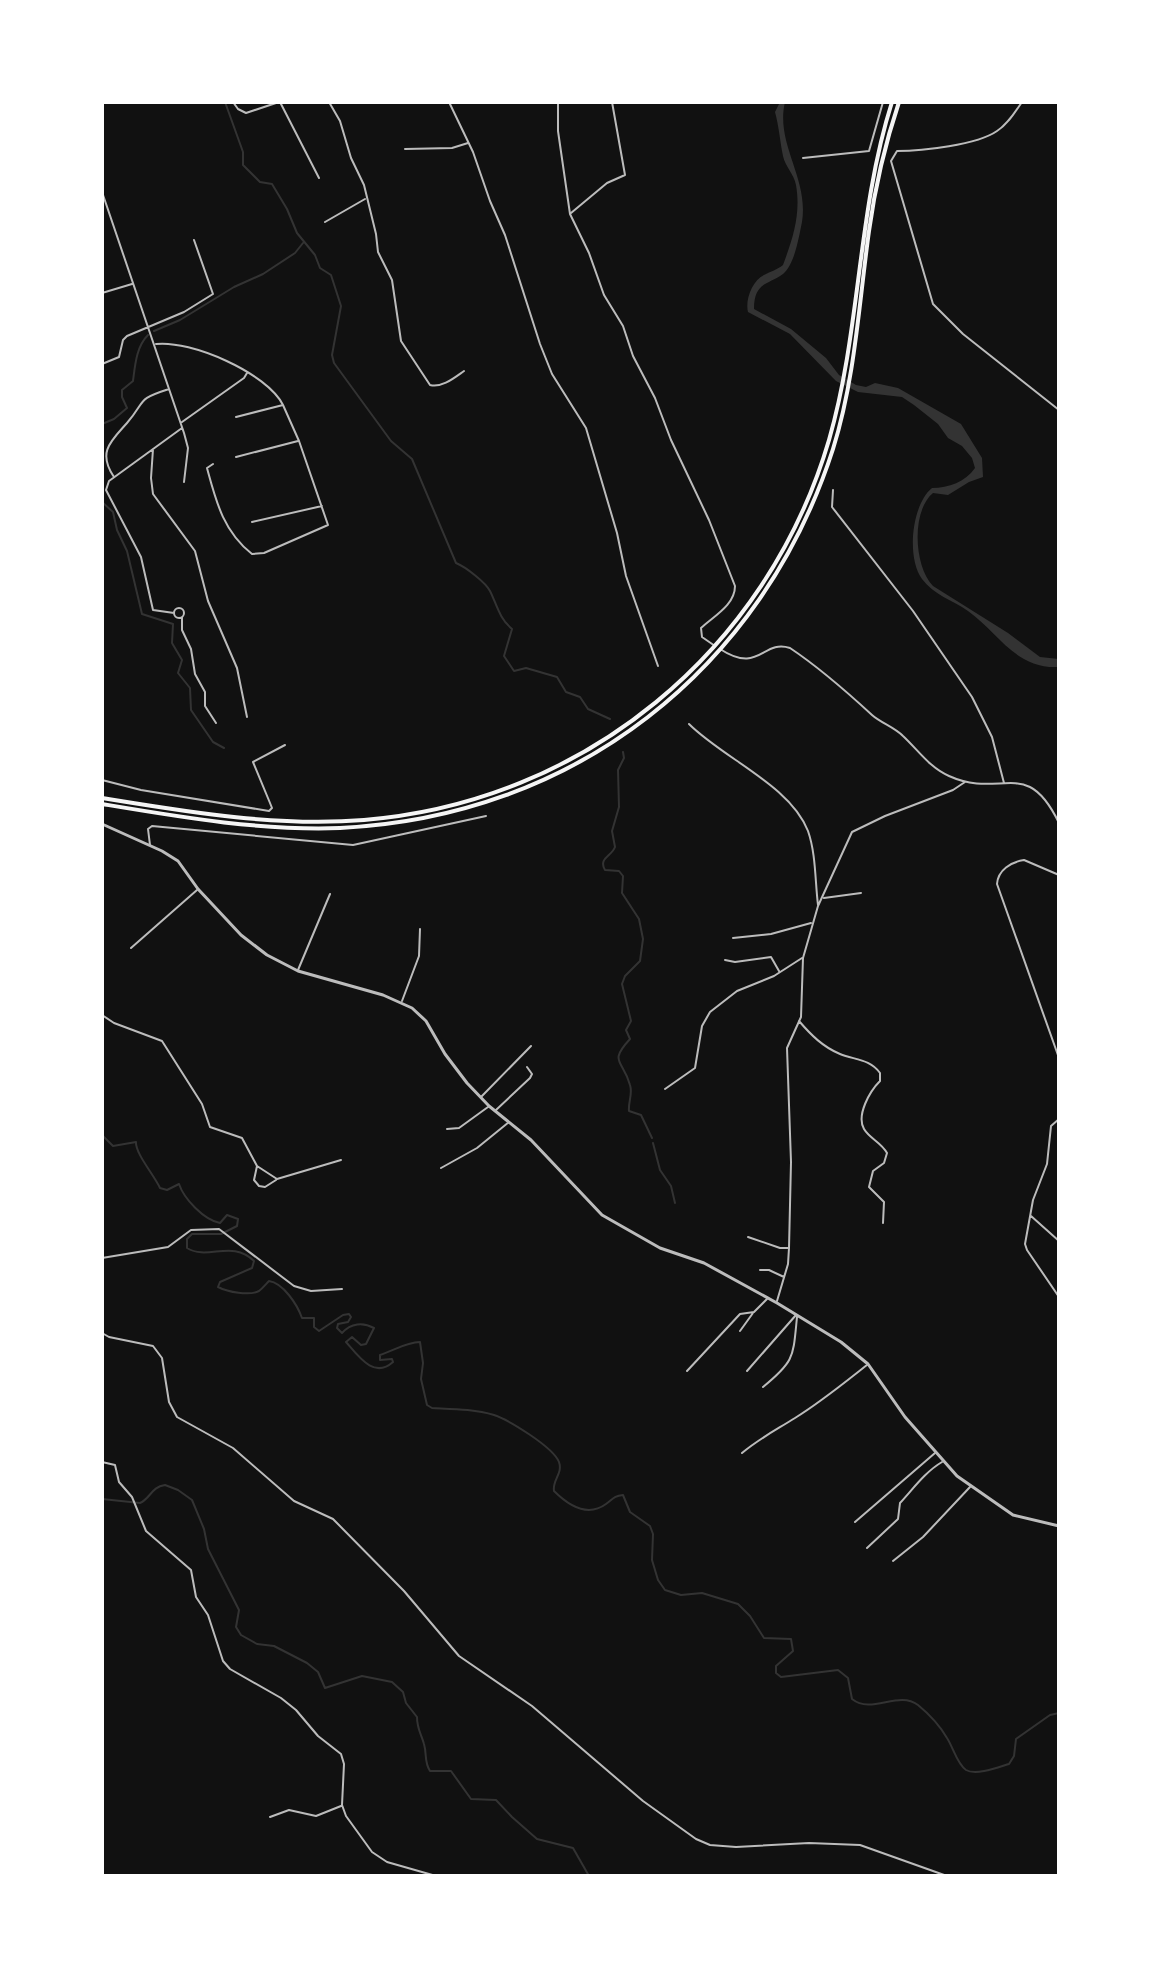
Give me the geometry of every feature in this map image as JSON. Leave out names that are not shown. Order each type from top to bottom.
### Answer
[{"type":"highway","points":[[102,798],[288,822],[363,820],[416,813],[514,784],[584,751],[624,727],[673,689],[709,654],[748,607],[787,546],[802,514],[828,443],[841,388],[867,201],[892,102]]},
{"type":"highway","points":[[102,804],[169,816],[265,826],[362,826],[414,820],[472,805],[529,784],[584,758],[628,732],[678,693],[724,647],[753,611],[808,516],[833,446],[847,392],[877,179],[899,102]]},
{"type":"street","points":[[233,102],[246,113],[280,102],[319,178]]},
{"type":"street","points":[[329,102],[343,131],[366,199],[378,252],[392,280],[401,341],[430,385],[446,383],[464,371]]},
{"type":"street","points":[[449,102],[469,143],[505,235],[552,374],[586,428],[617,533],[626,576],[658,666]]},
{"type":"street","points":[[558,102],[558,131],[570,214],[589,253],[604,295],[623,326],[633,356],[655,398],[735,586],[729,603],[701,628],[701,635],[729,655],[747,660],[781,646],[790,648],[901,734],[942,773],[965,782],[1016,783],[1038,790],[1059,823]]},
{"type":"street","points":[[570,214],[607,183],[625,175],[612,102]]},
{"type":"street","points":[[803,158],[869,151],[883,102]]},
{"type":"street","points":[[1022,102],[1005,125],[991,135],[918,150],[897,151],[891,161],[933,304],[963,334],[1059,410]]},
{"type":"street","points":[[405,149],[452,148],[469,143]]},
{"type":"street","points":[[102,192],[183,428],[188,448],[184,482]]},
{"type":"street","points":[[325,222],[366,199]]},
{"type":"street","points":[[102,364],[119,357],[127,336],[184,312],[213,294],[194,240]]},
{"type":"street","points":[[102,293],[134,283]]},
{"type":"street","points":[[155,344],[196,349],[270,386],[283,405],[299,441],[329,522],[327,526],[264,553],[252,554],[236,539],[220,512],[206,466],[213,464]]},
{"type":"street","points":[[181,422],[247,373]]},
{"type":"street","points":[[114,477],[107,462],[110,441],[129,421],[142,399],[170,388]]},
{"type":"street","points":[[236,417],[283,405]]},
{"type":"street","points":[[182,617],[178,618],[174,613],[156,612],[150,605],[141,557],[106,494],[106,486],[183,428]]},
{"type":"street","points":[[236,457],[299,441]]},
{"type":"street","points":[[153,449],[153,494],[195,551],[208,601],[237,668],[247,717]]},
{"type":"street","points":[[833,490],[832,507],[913,611],[979,708],[992,737],[1004,783]]},
{"type":"street","points":[[252,522],[323,506]]},
{"type":"street","points":[[174,613],[176,609],[184,613],[182,630],[191,649],[195,674],[205,692],[205,706],[216,723]]},
{"type":"street","points":[[689,724],[712,745],[775,790],[800,815],[811,844],[818,906]]},
{"type":"street","points":[[102,780],[242,809],[269,811],[272,808],[253,762],[285,745]]},
{"type":"street","points":[[777,1303],[789,1248],[791,1162],[787,1048],[799,1021],[803,958],[818,906],[852,832],[953,790],[965,782]]},
{"type":"street","points":[[150,846],[148,829],[152,826],[353,845],[486,816]]},
{"type":"street","points":[[102,824],[178,861],[198,889],[249,942],[298,971],[402,1001],[426,1021],[452,1065],[489,1106],[531,1140],[602,1215],[660,1248],[704,1263],[797,1314],[868,1364],[905,1417],[943,1461],[971,1486],[1013,1515],[1059,1526]]},
{"type":"street","points":[[1059,875],[1024,860],[1004,869],[997,879],[1007,919],[1059,1058]]},
{"type":"street","points":[[131,948],[198,889]]},
{"type":"street","points":[[822,898],[861,893]]},
{"type":"street","points":[[298,971],[330,894]]},
{"type":"street","points":[[733,938],[771,934],[812,923]]},
{"type":"street","points":[[402,1001],[419,956],[420,929]]},
{"type":"street","points":[[725,960],[735,962],[771,957],[780,972]]},
{"type":"street","points":[[665,1089],[695,1068],[702,1026],[710,1012],[737,991],[803,958]]},
{"type":"street","points":[[102,1015],[132,1031],[162,1041],[202,1104],[210,1127],[242,1138],[257,1166],[277,1179]]},
{"type":"street","points":[[799,1021],[822,1043],[841,1054],[875,1066],[880,1073],[880,1081],[870,1092],[862,1122],[864,1129],[887,1153],[884,1163],[873,1171],[869,1187],[884,1202],[883,1223]]},
{"type":"street","points":[[481,1097],[531,1046]]},
{"type":"street","points":[[495,1111],[530,1078],[532,1074],[527,1067]]},
{"type":"street","points":[[447,1129],[459,1128],[489,1106]]},
{"type":"street","points":[[1059,1119],[1051,1126],[1047,1164],[1025,1236],[1027,1250],[1059,1297]]},
{"type":"street","points":[[441,1168],[477,1148],[509,1122]]},
{"type":"street","points":[[257,1166],[254,1180],[265,1187],[277,1179],[341,1160]]},
{"type":"street","points":[[1030,1216],[1035,1217],[1059,1241]]},
{"type":"street","points":[[102,1258],[168,1247],[191,1230],[205,1228],[225,1232],[294,1286],[311,1291],[342,1289]]},
{"type":"street","points":[[748,1237],[789,1248]]},
{"type":"street","points":[[760,1270],[769,1270],[785,1277]]},
{"type":"street","points":[[740,1331],[769,1298]]},
{"type":"street","points":[[687,1371],[740,1314],[754,1312]]},
{"type":"street","points":[[747,1371],[797,1314]]},
{"type":"street","points":[[763,1387],[790,1362],[797,1314]]},
{"type":"street","points":[[102,1333],[153,1346],[162,1358],[169,1402],[177,1417],[233,1448],[294,1501],[333,1519],[404,1591],[459,1656],[532,1706],[643,1801],[696,1839],[710,1845],[736,1847],[809,1843],[860,1845],[947,1876]]},
{"type":"street","points":[[742,1453],[770,1431],[833,1392],[868,1364]]},
{"type":"street","points":[[855,1522],[936,1452]]},
{"type":"street","points":[[867,1548],[898,1519],[900,1503],[925,1475],[943,1461]]},
{"type":"street","points":[[102,1462],[115,1465],[122,1488],[134,1501],[146,1531],[191,1570],[196,1597],[208,1615],[223,1661],[230,1669],[281,1698],[318,1736],[341,1754],[344,1764],[342,1805],[346,1816],[380,1859],[436,1876]]},
{"type":"street","points":[[893,1561],[923,1537],[971,1486]]},
{"type":"street","points":[[270,1817],[289,1810],[316,1816],[342,1805]]},
{"type":"shaded area","points":[[780,102],[785,102],[784,132],[801,191],[802,222],[791,264],[783,274],[759,289],[754,309],[791,329],[826,358],[839,375],[856,385],[866,387],[875,383],[898,388],[961,424],[982,458],[983,477],[948,495],[933,493],[926,501],[918,525],[922,566],[933,586],[1040,657],[1059,659],[1059,667],[1044,666],[1019,656],[968,611],[932,589],[917,569],[914,531],[925,496],[932,488],[961,480],[975,468],[972,458],[962,446],[948,438],[938,424],[902,397],[858,392],[836,381],[790,334],[748,312],[753,286],[764,275],[783,265],[797,216],[796,185],[784,160],[775,112]]},
{"type":"waterway","points":[[225,102],[243,152],[243,165],[260,182],[272,184],[297,233],[315,255],[320,268],[331,275],[341,306],[332,355],[334,363],[391,441],[412,459],[456,563],[490,591],[501,616],[512,629],[504,656],[514,671],[526,668],[557,677],[566,692],[580,697],[588,709],[610,719]]},
{"type":"waterway","points":[[154,331],[263,274],[295,253],[303,243]]},
{"type":"waterway","points":[[102,424],[127,408],[122,390],[133,381],[135,363],[148,335]]},
{"type":"waterway","points":[[102,502],[113,512],[127,551],[142,614],[173,624],[172,643],[182,660],[178,673],[190,688],[191,710],[213,742],[224,748]]},
{"type":"waterway","points":[[623,752],[624,758],[618,770],[619,807],[612,831],[615,847],[603,866],[605,870],[619,871],[623,876],[622,893],[639,919],[643,939],[640,961],[625,976],[622,984],[631,1021],[626,1030],[630,1039],[618,1057],[631,1088],[629,1111],[641,1115],[652,1138]]},
{"type":"waterway","points":[[102,1135],[113,1146],[136,1142],[160,1188],[167,1190],[179,1184],[190,1202],[208,1218],[220,1223],[227,1215],[238,1219],[237,1226],[221,1234],[192,1234],[187,1239],[187,1248],[195,1251],[237,1252],[254,1261],[252,1268],[220,1282],[218,1287],[250,1293],[259,1291],[269,1281],[274,1283],[289,1295],[302,1318],[314,1318],[314,1327],[319,1331],[349,1314],[348,1322],[338,1324],[337,1328],[342,1333],[357,1324],[374,1328],[366,1344],[361,1345],[352,1337],[346,1342],[373,1367],[386,1367],[393,1362],[392,1359],[380,1360],[380,1355],[420,1342],[423,1363],[421,1379],[427,1405],[494,1415],[530,1435],[559,1462],[554,1491],[578,1508],[599,1508],[623,1495],[630,1512],[650,1526],[653,1534],[652,1560],[658,1580],[665,1590],[681,1595],[702,1593],[738,1604],[764,1638],[791,1639],[793,1651],[776,1666],[776,1673],[781,1677],[838,1670],[848,1678],[852,1699],[860,1703],[868,1705],[902,1700],[918,1705],[934,1720],[960,1764],[970,1772],[1009,1764],[1014,1756],[1016,1739],[1050,1715],[1059,1713]]},
{"type":"waterway","points":[[653,1143],[660,1170],[671,1186],[675,1203]]},
{"type":"waterway","points":[[102,1499],[140,1503],[165,1485],[192,1500],[204,1529],[208,1549],[239,1610],[236,1627],[241,1635],[257,1644],[274,1646],[307,1663],[318,1672],[325,1688],[362,1676],[392,1682],[403,1692],[406,1703],[417,1717],[430,1771],[451,1771],[471,1799],[496,1800],[537,1839],[573,1848],[589,1876]]}]
